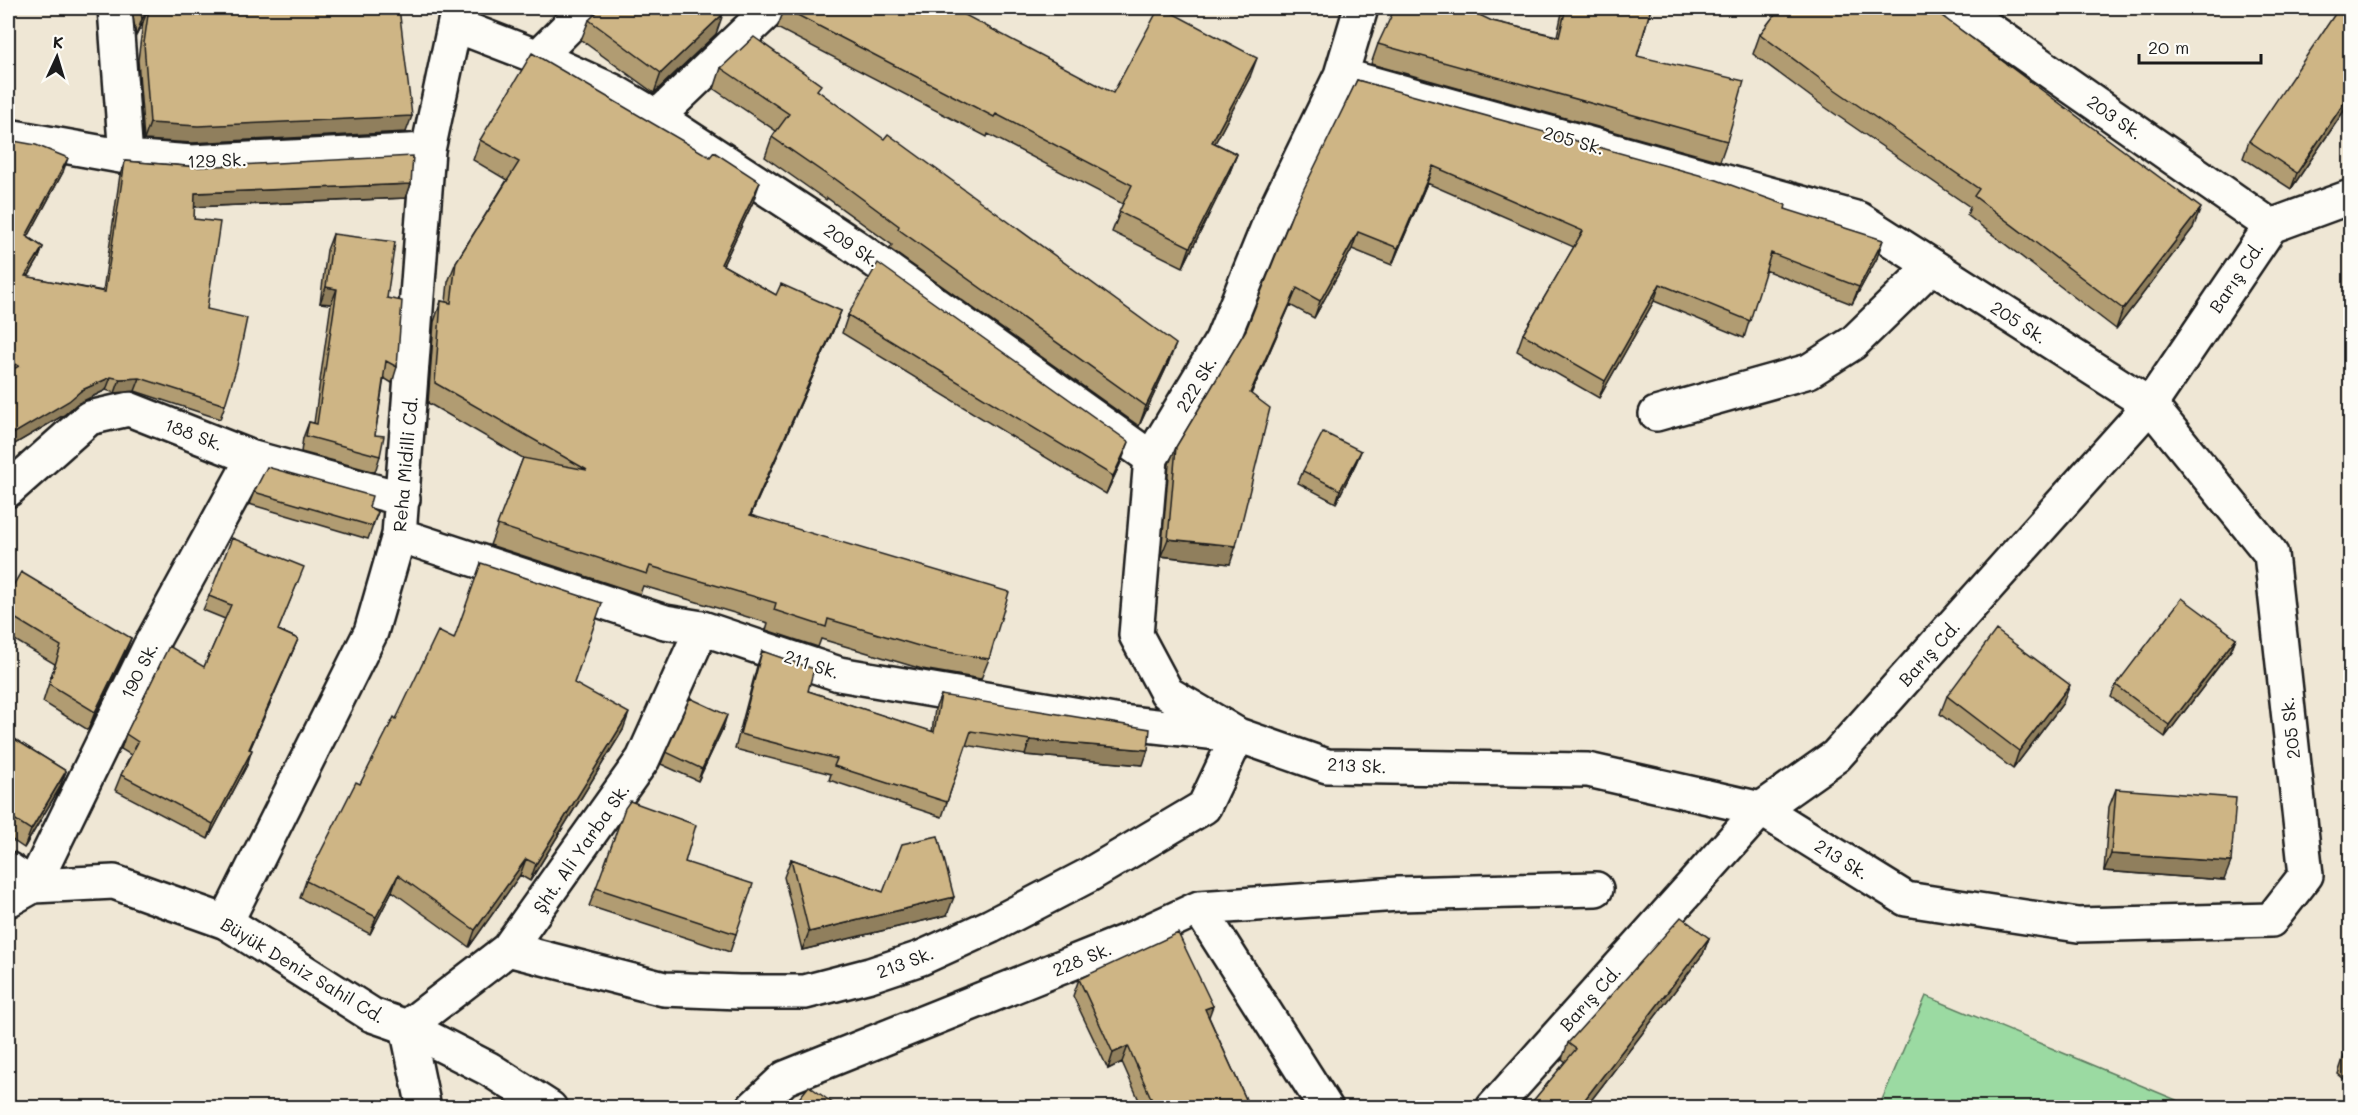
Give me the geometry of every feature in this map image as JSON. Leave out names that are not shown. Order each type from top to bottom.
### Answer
[{"type":"street","points":[[115,8],[126,157]]},
{"type":"street","points":[[538,57],[586,8]]},
{"type":"street","points":[[657,117],[771,8]]},
{"type":"street","name":"203 Sk.","points":[[1959,8],[2271,226]]},
{"type":"street","name":"222 Sk.","points":[[1238,735],[1167,693],[1136,634],[1151,458],[1222,340],[1272,217],[1341,75],[1354,9]]},
{"type":"street","name":"209 Sk.","points":[[456,16],[613,91],[657,117],[853,245],[1151,458]]},
{"type":"street","name":"Reha Midilli Cd.","points":[[226,922],[370,632],[399,535],[428,150],[456,16]]},
{"type":"street","name":"205 Sk.","points":[[1341,75],[1859,219],[2150,405],[2271,554],[2306,875],[2271,920]]},
{"type":"street","name":"129 Sk.","points":[[8,136],[126,157],[192,162],[428,150]]},
{"type":"street","name":"Barış Cd.","points":[[1492,1107],[1761,809],[1836,756],[2150,405],[2271,226],[2350,197]]},
{"type":"street","points":[[1656,414],[1809,371],[1853,343],[1932,266]]},
{"type":"street","name":"188 Sk.","points":[[8,490],[89,418],[129,409],[253,458],[403,499]]},
{"type":"street","name":"190 Sk.","points":[[16,885],[253,458]]},
{"type":"street","name":"211 Sk.","points":[[399,535],[665,622],[702,628],[839,674],[1120,722],[1238,735]]},
{"type":"street","name":"Şht. Ali Yarba Sk.","points":[[407,1027],[508,949],[643,759],[702,628]]},
{"type":"street","name":"213 Sk.","points":[[508,949],[664,988],[739,992],[805,992],[870,975],[921,958],[991,926],[1089,875],[1204,807],[1238,735],[1327,766],[1588,770],[1761,809],[1906,899],[2078,925],[2271,920]]},
{"type":"street","name":"Büyük Deniz Sahil Cd.","points":[[16,885],[114,882],[226,922],[372,1015],[407,1027],[489,1069],[550,1107]]},
{"type":"street","points":[[1326,1107],[1199,908],[1398,894],[1596,889]]},
{"type":"street","name":"228 Sk.","points":[[753,1107],[786,1078],[1129,940],[1199,908]]},
{"type":"street","points":[[407,1027],[424,1107]]},
{"type":"green space","points":[[1926,996],[2193,1107],[1879,1107]]},
{"type":"building","points":[[140,8],[148,8],[142,19]]},
{"type":"building","points":[[149,8],[399,8],[412,116],[198,126],[150,123],[144,43]]},
{"type":"building","points":[[601,8],[714,8],[723,14],[661,73],[589,20]]},
{"type":"building","points":[[784,8],[937,8],[947,10],[952,8],[1113,93],[1159,8],[1163,8],[1257,58],[1212,142],[1237,154],[1190,247],[1119,212],[1132,185],[996,114],[994,117]]},
{"type":"building","points":[[1395,8],[1465,8],[1492,21],[1559,37],[1566,8],[1651,8],[1637,56],[1744,81],[1727,141],[1378,44]]},
{"type":"building","points":[[1780,8],[1931,8],[2201,208],[2123,309],[1974,196],[1979,189],[1827,84],[1760,34]]},
{"type":"building","points":[[2339,8],[2350,8],[2350,94],[2297,173],[2249,141]]},
{"type":"building","points":[[754,37],[821,85],[817,90],[884,139],[888,134],[1176,344],[1146,406],[898,229],[899,226],[834,178],[772,137],[789,114],[721,68]]},
{"type":"building","points":[[532,53],[710,157],[714,152],[760,182],[721,264],[776,295],[781,284],[841,311],[750,515],[1009,592],[989,659],[929,649],[828,619],[826,627],[774,610],[776,603],[650,566],[647,574],[497,525],[523,458],[587,470],[435,383],[441,301],[451,303],[456,262],[519,162],[480,140]]},
{"type":"building","points":[[1357,80],[1717,180],[1786,205],[1785,209],[1883,240],[1859,287],[1771,253],[1750,321],[1660,284],[1605,381],[1523,334],[1583,231],[1433,166],[1398,248],[1358,232],[1320,301],[1297,288],[1250,393],[1270,408],[1236,546],[1168,539],[1176,447],[1246,330],[1295,207]]},
{"type":"building","points":[[8,140],[36,145],[68,158],[26,236],[43,247],[25,276],[105,292],[125,161],[198,167],[413,156],[411,184],[195,193],[194,219],[220,222],[207,309],[247,318],[237,366],[225,405],[140,378],[111,377],[82,390],[69,401],[8,437],[8,372],[19,366],[8,360]]},
{"type":"building","points":[[333,234],[395,242],[387,298],[402,301],[397,367],[386,361],[375,435],[384,436],[380,456],[306,436],[309,422],[317,424],[337,289],[326,287]]},
{"type":"building","points":[[878,263],[1129,442],[1113,476],[848,315]]},
{"type":"building","points":[[1323,432],[1361,451],[1340,490],[1303,471]]},
{"type":"building","points":[[267,467],[372,496],[369,507],[378,512],[372,526],[254,492]]},
{"type":"building","points":[[232,538],[304,567],[278,630],[298,639],[249,749],[252,750],[213,824],[121,775],[138,742],[126,734],[169,646],[204,667],[231,605],[209,596]]},
{"type":"building","points":[[481,563],[602,603],[574,683],[629,713],[536,864],[526,859],[475,930],[398,875],[376,917],[306,881],[356,782],[360,784],[394,717],[396,719],[438,631],[454,639]]},
{"type":"building","points":[[21,572],[131,638],[95,712],[49,684],[61,646],[8,614],[8,594]]},
{"type":"building","points":[[2182,598],[2236,638],[2169,725],[2116,685]]},
{"type":"building","points":[[1996,630],[2070,685],[2019,751],[1947,696]]},
{"type":"building","points":[[762,651],[814,669],[808,691],[934,732],[941,695],[1150,729],[1148,750],[1030,740],[971,731],[947,802],[834,766],[837,759],[740,734]]},
{"type":"building","points":[[690,698],[727,715],[702,769],[666,752]]},
{"type":"building","points":[[8,735],[66,771],[31,830],[8,815]]},
{"type":"building","points":[[2116,789],[2236,798],[2231,862],[2111,854]]},
{"type":"building","points":[[630,801],[696,825],[685,862],[753,884],[736,934],[596,888],[625,808]]},
{"type":"building","points":[[938,836],[954,897],[809,932],[791,859],[883,892],[902,844]]},
{"type":"building","points":[[1681,917],[1709,938],[1579,1107],[1528,1107],[1576,1049],[1568,1043]]},
{"type":"building","points":[[1178,933],[1213,1006],[1205,1009],[1249,1106],[1155,1107],[1128,1046],[1113,1053],[1079,979]]},
{"type":"building","points":[[2350,1048],[2350,1061],[2344,1056]]},
{"type":"building","points":[[809,1086],[838,1107],[792,1107]]}]
